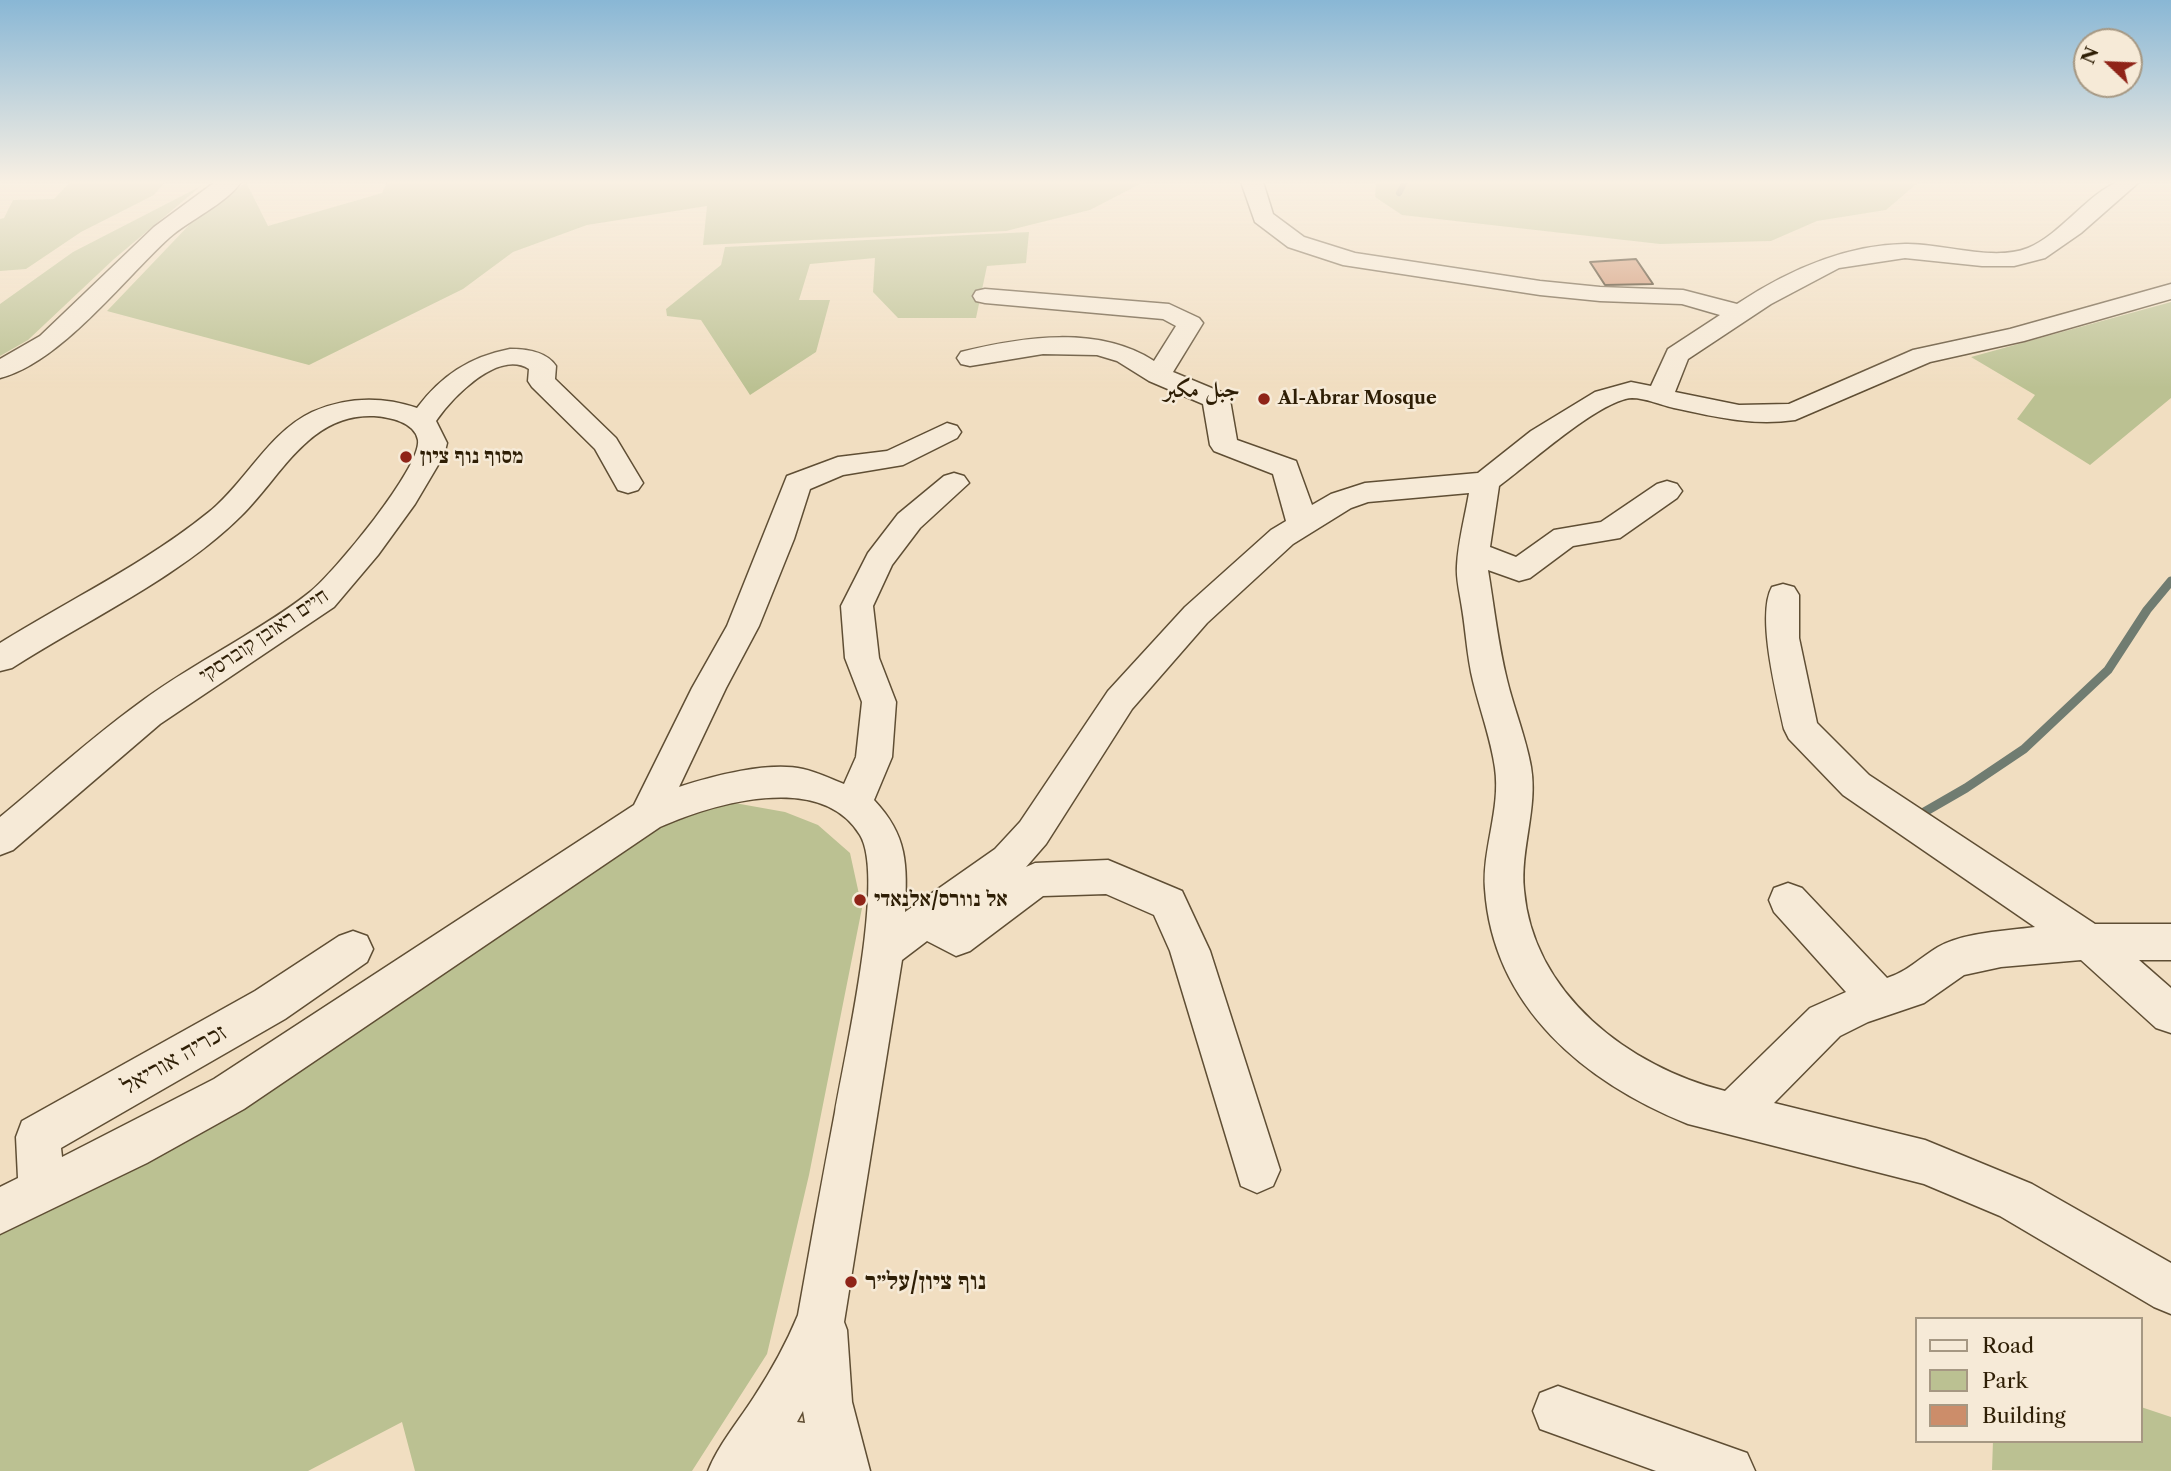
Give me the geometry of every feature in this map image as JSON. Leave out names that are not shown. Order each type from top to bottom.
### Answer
[{"type":"street","points":[[0,370],[49,341],[143,251]]},
{"type":"street","points":[[1322,251],[1351,260],[1540,288],[1600,294],[1683,297],[1740,313]]},
{"type":"street","points":[[1661,394],[1677,355],[1740,313],[1833,262],[1905,251],[1982,259],[2014,259],[2040,251]]},
{"type":"street","points":[[884,950],[1008,860],[1033,833],[1120,699],[1196,615],[1282,537],[1342,501],[1364,493],[1485,482],[1511,464],[1541,437],[1605,398],[1631,390],[1661,394],[1739,414],[1771,415],[1795,412],[1922,356],[2015,336],[2171,291]]},
{"type":"street","points":[[985,296],[1169,312],[1190,323],[1158,375]]},
{"type":"street","points":[[970,358],[1020,350],[1083,345],[1118,351],[1158,375],[1216,400],[1215,410],[1224,445],[1286,468],[1302,524]]},
{"type":"street","points":[[0,659],[167,558],[221,517],[243,496],[291,439],[318,420],[361,407],[394,411],[421,422],[453,384],[471,371],[508,358],[523,356],[535,359],[542,366],[541,381],[606,444],[628,483]]},
{"type":"street","name":"חיים ראובן קוברסקי","points":[[0,839],[147,716],[182,690],[305,613],[343,580],[429,461],[433,441],[421,422]]},
{"type":"street","points":[[647,816],[709,688],[743,626],[779,539],[796,483],[838,466],[893,459],[947,432]]},
{"type":"street","points":[[1485,482],[1472,567],[1489,677],[1513,768],[1513,806],[1504,888],[1512,932],[1527,970],[1558,1017],[1601,1054],[1639,1080],[1688,1103],[1925,1162],[2016,1200],[2171,1290]]},
{"type":"street","points":[[854,803],[874,757],[878,702],[862,658],[857,607],[879,561],[909,521],[954,483]]},
{"type":"street","points":[[1474,552],[1519,570],[1565,537],[1609,531],[1667,491]]},
{"type":"street","points":[[1783,595],[1783,638],[1801,729],[1856,785],[2089,942],[2171,1014]]},
{"type":"street","points":[[0,1211],[131,1147],[229,1094],[647,816],[684,800],[729,788],[801,783],[854,803],[878,829],[888,867],[884,950],[824,1306],[823,1384],[830,1426],[843,1470]]},
{"type":"street","points":[[926,920],[956,938],[1035,880],[1108,877],[1168,903],[1190,951],[1257,1171]]},
{"type":"street","points":[[1788,900],[1880,1000]]},
{"type":"street","points":[[1732,1114],[1825,1022],[1910,990],[1954,960],[2001,949],[2089,942],[2171,942]]},
{"type":"street","name":"זכריה אוריאל","points":[[41,1192],[38,1137],[270,1005],[353,949]]},
{"type":"street","points":[[737,1468],[803,1363],[824,1306]]},
{"type":"street","points":[[1558,1412],[1729,1471]]},
{"type":"street","points":[[737,1468],[761,1452],[784,1446],[806,1447],[826,1455],[843,1470]]},
{"type":"green space","points":[[0,251],[53,251],[26,269],[0,271]]},
{"type":"green space","points":[[124,251],[28,340],[0,356],[0,304],[73,252]]},
{"type":"green space","points":[[165,251],[517,251],[463,289],[309,365],[107,311]]},
{"type":"green space","points":[[724,251],[1027,251],[1026,263],[987,266],[976,318],[898,318],[873,292],[875,258],[810,264],[799,300],[830,300],[816,352],[750,395],[701,320],[667,316],[666,309],[721,265]]},
{"type":"green space","points":[[2171,302],[2171,398],[2090,465],[2017,419],[2035,395],[1971,357]]},
{"type":"green space","points":[[729,802],[785,812],[818,825],[850,853],[862,908],[809,1175],[767,1354],[692,1471],[415,1471],[402,1422],[308,1471],[0,1471],[0,1221],[656,826]]},
{"type":"green space","points":[[2143,1408],[2171,1417],[2171,1471],[1992,1470],[1993,1443],[2143,1443]]},
{"type":"building","points":[[1636,259],[1653,284],[1605,285],[1590,262]]},
{"type":"waterway","points":[[1914,818],[1966,788],[2024,749],[2108,670],[2147,610],[2171,581]]},
{"type":"place","name":"Al-Abrar Mosque","points":[[1264,399]]},
{"type":"place","name":"מסוף נוף ציון","points":[[406,457]]},
{"type":"place","name":"אל נוורס/אלנאדי","points":[[860,900]]},
{"type":"place","name":"נוף ציון/על״ר","points":[[851,1282]]},
{"type":"district","name":"جبل مكبر","points":[[1202,390]]}]
